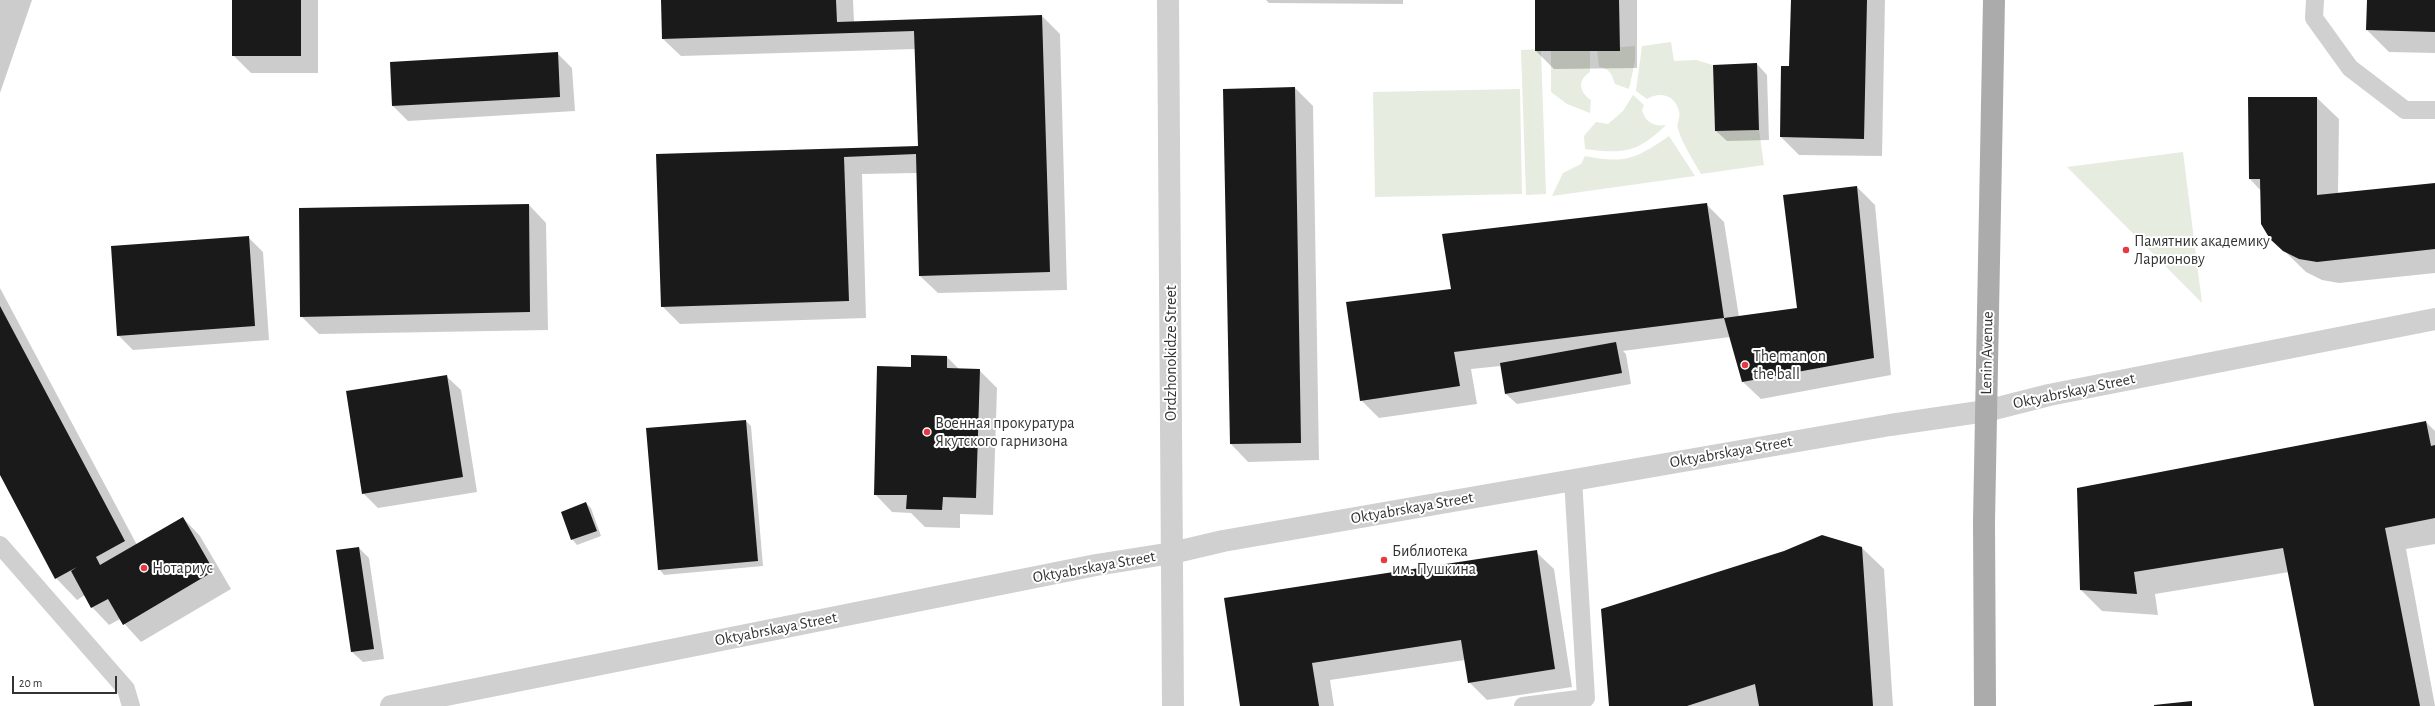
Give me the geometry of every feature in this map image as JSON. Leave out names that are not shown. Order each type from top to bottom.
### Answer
[{"type":"main road","name":"Lenin Avenue","points":[[1985,706],[1986,411],[1994,0]]},
{"type":"street","name":"Ordzhonokidze Street","points":[[1168,0],[1173,706]]},
{"type":"street","name":"Oktyabrskaya Street","points":[[391,706],[1096,565],[1172,553],[1223,541],[1573,479],[1986,411],[2049,395],[2435,319]]},
{"type":"lane","points":[[2315,0],[2314,18],[2350,68],[2405,110],[2435,110]]},
{"type":"lane","points":[[1523,706],[1586,702],[1573,479]]},
{"type":"lane","points":[[0,545],[126,689],[131,706]]},
{"type":"shaded area","points":[[1671,42],[1674,61],[1696,60],[1713,65],[1715,131],[1759,130],[1764,165],[1701,174],[1680,135],[1678,127],[1679,113],[1674,101],[1671,98],[1662,95],[1657,95],[1647,99],[1636,91],[1642,46]]},
{"type":"shaded area","points":[[1635,46],[1635,61],[1629,89],[1615,84],[1610,72],[1599,67],[1597,49]]},
{"type":"shaded area","points":[[1590,47],[1590,72],[1581,82],[1581,86],[1584,93],[1591,100],[1590,113],[1567,104],[1551,92],[1551,50]]},
{"type":"shaded area","points":[[1541,49],[1546,194],[1526,195],[1521,50]]},
{"type":"shaded area","points":[[1520,89],[1522,194],[1375,197],[1373,92]]},
{"type":"shaded area","points":[[1633,95],[1644,105],[1642,110],[1643,114],[1648,121],[1658,125],[1666,125],[1647,141],[1629,149],[1620,151],[1598,151],[1585,149],[1584,136],[1596,122],[1608,124],[1623,111]]},
{"type":"shaded area","points":[[1669,136],[1695,176],[1552,196],[1563,173],[1581,164],[1585,156],[1610,159],[1630,158],[1648,150]]},
{"type":"shaded area","points":[[2183,152],[2202,303],[2067,167]]},
{"type":"building","points":[[232,0],[301,0],[301,56],[232,56]]},
{"type":"building","points":[[661,0],[836,0],[837,22],[1042,15],[1050,272],[919,276],[916,154],[844,157],[849,301],[661,307],[656,154],[918,146],[914,31],[662,39]]},
{"type":"building","points":[[1535,0],[1619,0],[1620,51],[1535,51]]},
{"type":"building","points":[[1791,0],[1867,0],[1864,139],[1780,137],[1781,66],[1789,66]]},
{"type":"building","points":[[2367,0],[2435,0],[2435,32],[2366,30]]},
{"type":"building","points":[[558,52],[560,97],[392,106],[390,62]]},
{"type":"building","points":[[1757,63],[1759,130],[1715,131],[1713,65]]},
{"type":"building","points":[[1295,87],[1301,443],[1230,444],[1223,89]]},
{"type":"building","points":[[2248,97],[2317,97],[2317,195],[2435,183],[2435,249],[2317,262],[2299,259],[2283,251],[2270,239],[2261,224],[2260,179],[2249,179]]},
{"type":"building","points":[[1857,186],[1874,358],[1742,382],[1724,318],[1797,308],[1783,195]]},
{"type":"building","points":[[1707,203],[1724,318],[1454,352],[1460,386],[1360,401],[1346,302],[1451,289],[1442,234]]},
{"type":"building","points":[[529,204],[530,312],[300,317],[299,208]]},
{"type":"building","points":[[249,236],[255,326],[117,336],[111,246]]},
{"type":"building","points":[[0,306],[125,541],[96,557],[100,565],[183,517],[214,571],[123,625],[108,599],[91,608],[71,571],[77,567],[55,579],[0,475]]},
{"type":"building","points":[[1616,342],[1622,373],[1505,394],[1500,363]]},
{"type":"building","name":"Военная прокуратура Якутского гарнизона","points":[[911,355],[947,356],[947,368],[980,369],[976,498],[943,497],[942,510],[906,509],[907,495],[874,495],[877,366],[911,367]]},
{"type":"building","points":[[447,375],[463,477],[362,494],[346,391]]},
{"type":"building","points":[[746,420],[758,561],[658,570],[646,428]]},
{"type":"building","points":[[2426,421],[2431,446],[2435,445],[2435,518],[2385,528],[2420,706],[2314,706],[2283,548],[2134,572],[2137,594],[2080,590],[2077,488]]},
{"type":"building","points":[[586,502],[597,531],[571,540],[561,512]]},
{"type":"building","points":[[1822,535],[1862,547],[1873,706],[1759,706],[1755,684],[1687,706],[1609,706],[1601,609],[1784,551]]},
{"type":"building","points":[[359,547],[374,649],[351,652],[336,550]]},
{"type":"building","points":[[1537,550],[1555,669],[1468,683],[1461,640],[1312,663],[1319,706],[1240,706],[1224,598]]},
{"type":"building","points":[[2192,701],[2192,706],[2154,706],[2154,705]]},
{"type":"place","name":"Памятник академику Ларионову","points":[[2126,250]]},
{"type":"place","name":"The man on the ball","points":[[1745,365]]},
{"type":"place","name":"Военная прокуратура Якутского гарнизона","points":[[927,432]]},
{"type":"place","name":"Библиотека им. Пушкина","points":[[1384,560]]},
{"type":"place","name":"Нотариус","points":[[144,568]]}]
